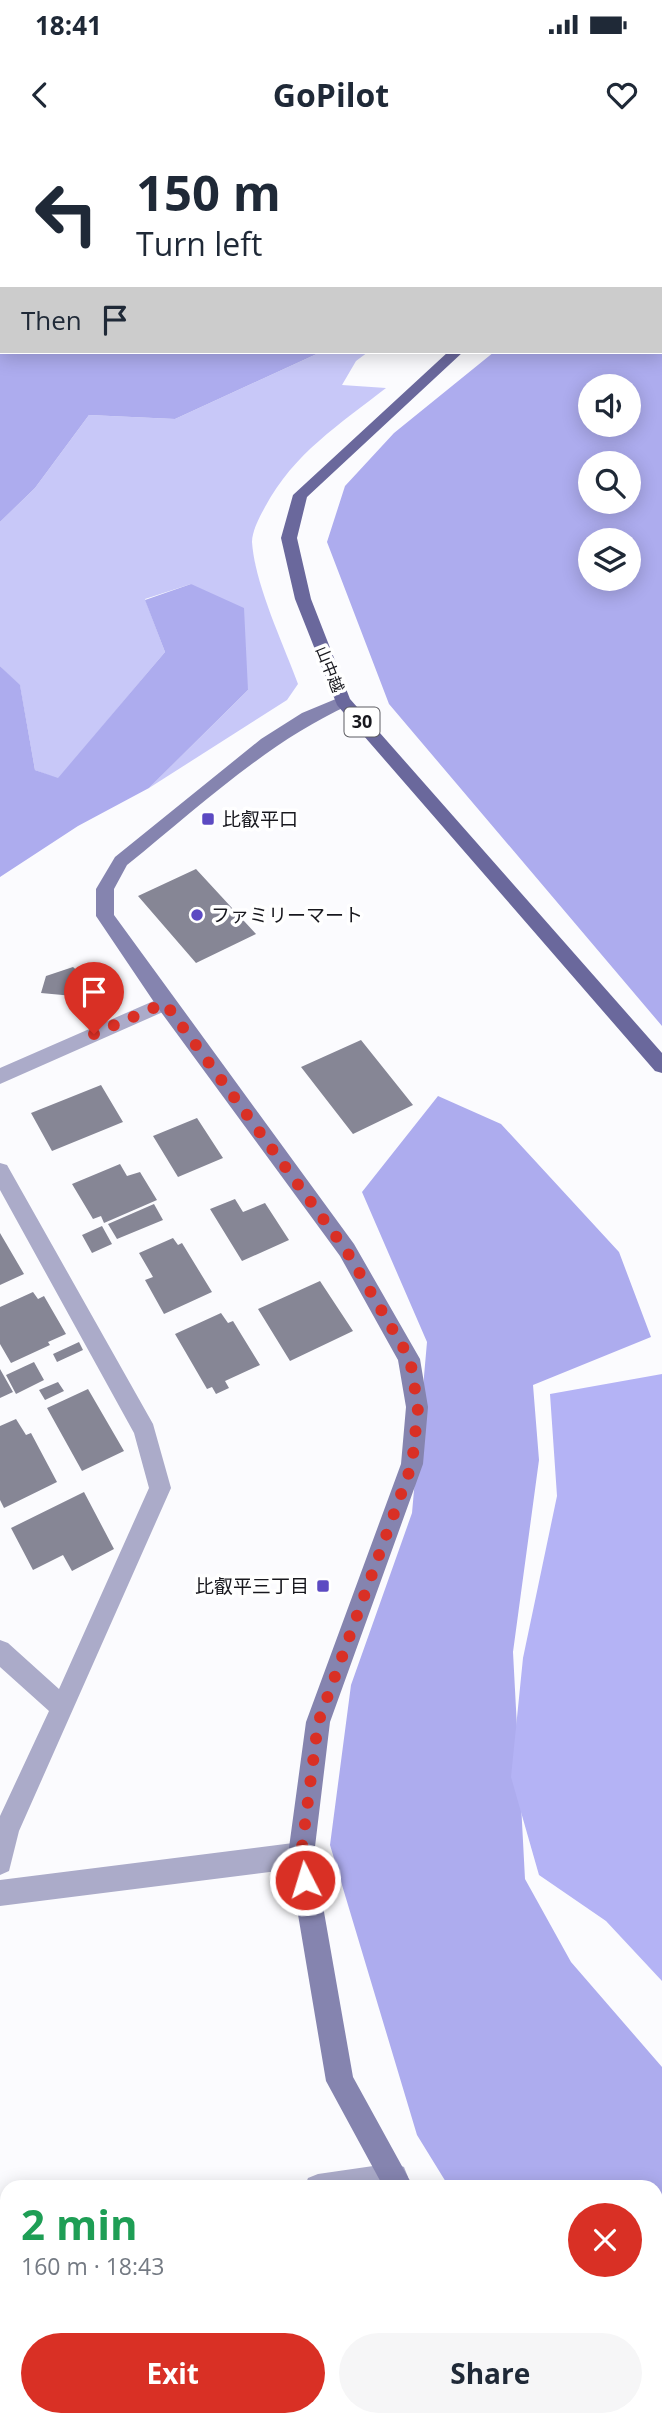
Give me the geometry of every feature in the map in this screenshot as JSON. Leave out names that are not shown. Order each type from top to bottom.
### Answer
[{"type":"main road","name":"山中越","points":[[454,354],[300,495],[289,538],[303,600],[343,701],[662,1066]]},
{"type":"street","points":[[343,701],[308,717],[267,743],[121,861],[105,889],[105,916],[165,1003],[346,1250],[410,1359],[418,1408],[412,1464],[318,1723],[301,1855],[340,2081],[396,2180]]},
{"type":"street","points":[[0,1076],[165,1003]]},
{"type":"street","points":[[0,1171],[145,1430],[160,1488],[7,1829],[0,1862]]},
{"type":"street","points":[[0,1651],[63,1708]]},
{"type":"street","points":[[0,1893],[301,1855]]},
{"type":"shaded area","points":[[0,354],[317,354],[175,419],[89,415],[35,488],[0,522]]},
{"type":"shaded area","points":[[317,354],[365,354],[356,361],[342,385],[386,388],[304,455],[277,488],[253,533],[258,577],[298,684],[287,700],[149,788],[248,690],[191,584],[145,599],[165,652],[58,779],[35,770],[20,686],[0,666],[0,522],[35,488],[89,415],[175,419]]},
{"type":"shaded area","points":[[492,354],[662,354],[662,1026],[389,704],[327,542],[345,486],[394,433]]},
{"type":"shaded area","points":[[191,584],[244,608],[248,690],[149,788],[78,826],[0,877],[0,666],[20,685],[35,770],[58,778],[165,652],[145,600]]},
{"type":"shaded area","points":[[438,1096],[501,1124],[619,1252],[651,1337],[533,1385],[539,1460],[513,1652],[525,1879],[571,1962],[662,2067],[662,2180],[445,2180],[417,2135],[330,1845],[351,1685],[412,1513],[427,1342],[362,1192]]},
{"type":"shaded area","points":[[662,1374],[662,1981],[606,1921],[539,1875],[511,1777],[523,1658],[557,1496],[550,1394]]},
{"type":"building","points":[[196,869],[256,934],[196,963],[138,896]]},
{"type":"building","points":[[73,967],[89,981],[84,997],[41,993],[46,976]]},
{"type":"building","points":[[361,1040],[413,1105],[353,1134],[301,1067]]},
{"type":"building","points":[[101,1085],[123,1122],[52,1151],[31,1113]]},
{"type":"building","points":[[197,1118],[223,1158],[178,1177],[153,1136]]},
{"type":"building","points":[[120,1164],[127,1176],[140,1172],[157,1200],[104,1223],[101,1216],[93,1219],[72,1184]]},
{"type":"building","points":[[235,1199],[243,1212],[265,1203],[289,1240],[242,1261],[210,1209]]},
{"type":"building","points":[[154,1204],[163,1220],[117,1239],[108,1224]]},
{"type":"building","points":[[102,1226],[112,1244],[92,1253],[82,1235]]},
{"type":"building","points":[[0,1233],[24,1274],[0,1285]]},
{"type":"building","points":[[173,1238],[178,1245],[182,1243],[212,1292],[164,1314],[145,1280],[153,1277],[139,1253]]},
{"type":"building","points":[[320,1281],[353,1331],[290,1361],[258,1309]]},
{"type":"building","points":[[33,1292],[38,1299],[44,1296],[66,1334],[48,1342],[50,1345],[11,1363],[0,1344],[0,1307]]},
{"type":"building","points":[[221,1313],[228,1323],[233,1321],[260,1365],[225,1381],[229,1388],[216,1394],[212,1387],[207,1389],[175,1334]]},
{"type":"building","points":[[79,1342],[83,1350],[57,1362],[53,1354]]},
{"type":"building","points":[[34,1362],[44,1380],[16,1394],[6,1375]]},
{"type":"building","points":[[0,1369],[13,1392],[0,1398]]},
{"type":"building","points":[[58,1382],[64,1391],[45,1400],[39,1390]]},
{"type":"building","points":[[88,1389],[124,1451],[82,1471],[47,1408]]},
{"type":"building","points":[[16,1419],[26,1435],[31,1433],[57,1482],[4,1508],[0,1500],[0,1426]]},
{"type":"building","points":[[84,1492],[114,1549],[72,1571],[63,1555],[33,1570],[11,1528]]},
{"type":"place","name":"比叡平口","points":[[208,819]]},
{"type":"place","name":"ファミリーマート","points":[[197,915]]},
{"type":"place","name":"比叡平三丁目","points":[[323,1586]]},
{"type":"route","points":[[94,1034],[165,1003],[346,1250],[410,1359],[418,1408],[412,1464],[318,1723],[301,1855],[305,1880]]}]
